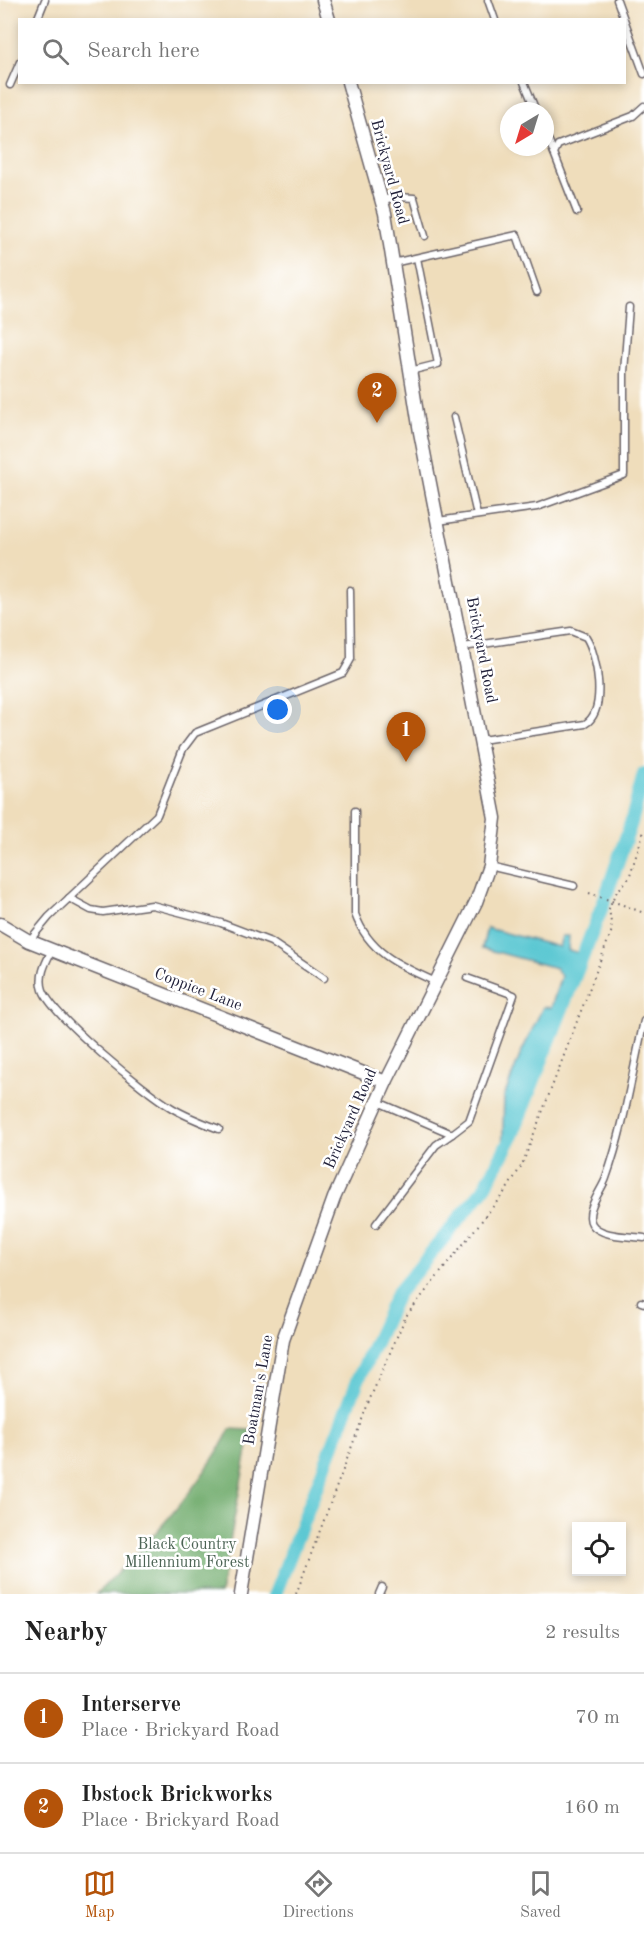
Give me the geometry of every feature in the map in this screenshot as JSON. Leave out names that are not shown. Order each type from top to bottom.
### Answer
[{"type":"street","points":[[324,0],[328,18]]},
{"type":"street","name":"Brickyard Road","points":[[334,1198],[386,1082],[476,902],[489,866],[495,818],[410,371],[382,200],[349,84]]},
{"type":"street","name":"Coppice Lane","points":[[0,924],[29,941],[386,1082]]},
{"type":"street","name":"Boatman's Lane","points":[[241,1594],[283,1340],[334,1198]]},
{"type":"lane","points":[[38,18],[45,0]]},
{"type":"lane","points":[[488,0],[494,18]]},
{"type":"lane","points":[[618,0],[624,18]]},
{"type":"lane","points":[[626,23],[644,74]]},
{"type":"lane","points":[[10,85],[18,67]]},
{"type":"lane","points":[[525,84],[532,102]]},
{"type":"lane","points":[[577,213],[554,153],[558,145],[633,116],[644,107]]},
{"type":"lane","points":[[382,200],[398,197],[414,198],[425,236]]},
{"type":"lane","points":[[393,263],[517,235],[537,292]]},
{"type":"lane","points":[[410,371],[438,364],[417,258]]},
{"type":"lane","points":[[438,521],[537,507],[624,475],[624,372],[629,307]]},
{"type":"lane","points":[[454,417],[477,515]]},
{"type":"lane","points":[[29,941],[69,898],[157,815],[183,748],[195,734],[343,673],[351,659],[350,590]]},
{"type":"lane","points":[[464,647],[571,631],[586,636],[592,650],[600,699],[598,708],[590,721],[585,724],[482,740]]},
{"type":"lane","points":[[355,811],[355,914],[360,928],[373,947],[394,963],[436,982]]},
{"type":"lane","points":[[489,866],[574,886]]},
{"type":"lane","points":[[69,898],[91,910],[103,912],[152,905],[221,923],[271,942],[324,978]]},
{"type":"lane","points":[[52,950],[41,979],[43,991],[69,1022],[100,1053],[153,1095],[191,1119],[219,1129]]},
{"type":"lane","points":[[376,1224],[436,1145],[469,1121],[514,996],[467,978]]},
{"type":"lane","points":[[644,1021],[614,1157],[604,1185],[591,1209],[590,1219],[593,1226],[600,1230],[644,1238]]},
{"type":"lane","points":[[377,1102],[452,1134]]},
{"type":"path","points":[[296,1594],[369,1401],[406,1316],[507,1189],[522,1165],[612,930],[609,908],[615,894],[629,878],[644,831]]},
{"type":"path","points":[[589,893],[644,913]]},
{"type":"green space","name":"Black Country Millennium Forest","points":[[230,1429],[251,1430],[220,1594],[96,1594],[170,1516],[203,1474]]},
{"type":"water","points":[[487,928],[559,947],[562,936],[569,936],[568,950],[583,954],[502,1158],[504,1097],[521,1053],[543,1007],[551,1008],[561,976],[556,968],[482,948]]},
{"type":"waterway","points":[[275,1594],[358,1380],[397,1294],[484,1189],[511,1138],[602,907],[631,823],[644,774]]},
{"type":"place","name":"Ibstock Brickworks","points":[[377,423]]},
{"type":"place","name":"Interserve","points":[[406,762]]}]
